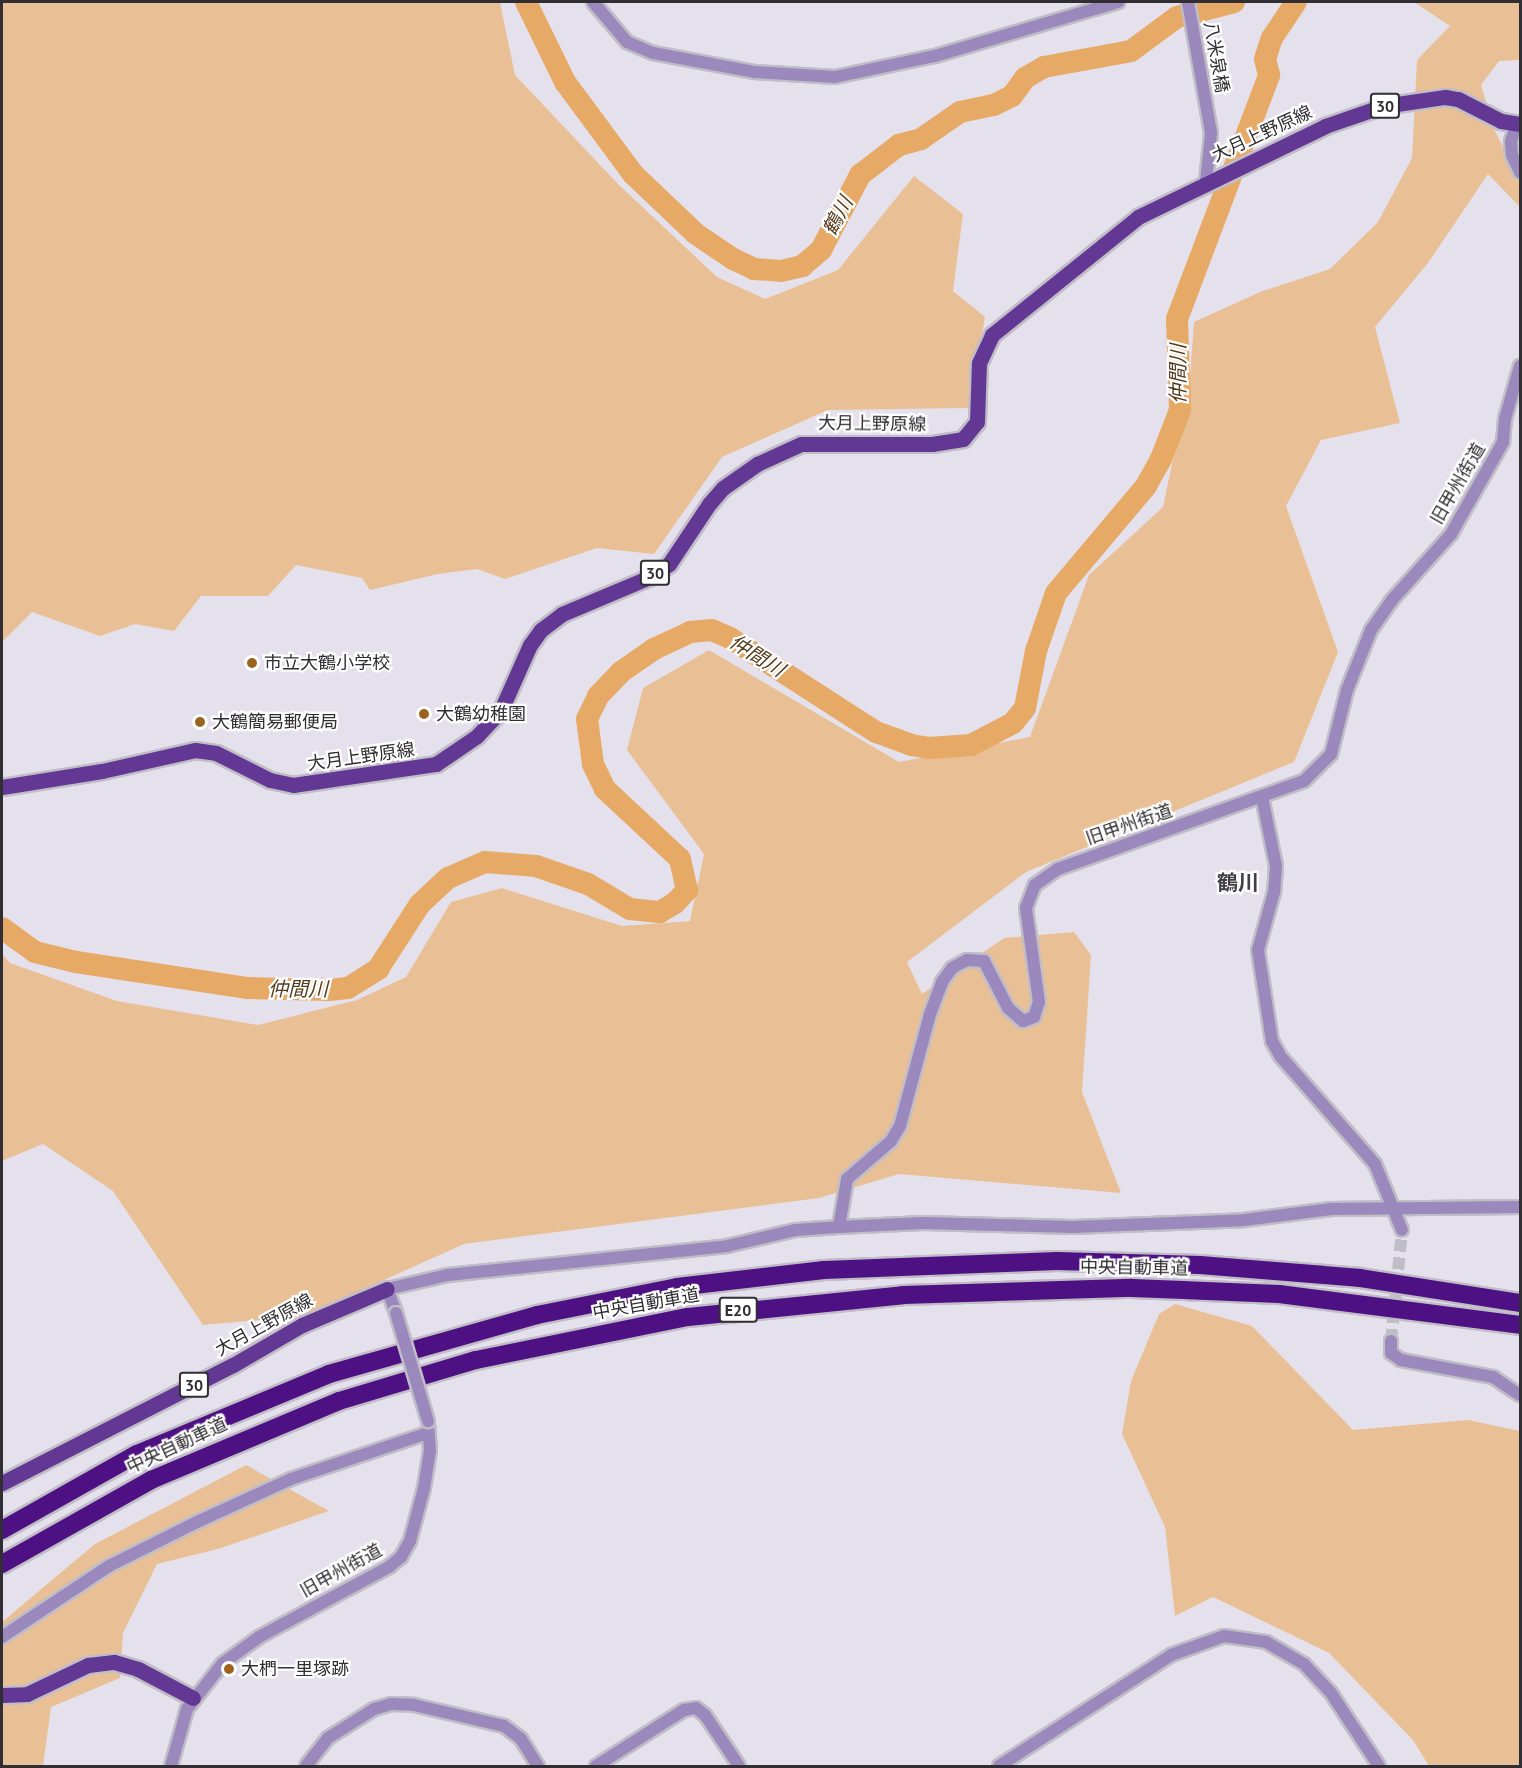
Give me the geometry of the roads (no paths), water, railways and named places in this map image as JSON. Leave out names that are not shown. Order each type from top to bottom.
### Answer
[{"type":"highway","name":"中央自動車道","points":[[2,1530],[137,1455],[329,1374],[537,1315],[677,1287],[824,1270],[1057,1261],[1200,1265],[1360,1278],[1521,1303]]},
{"type":"highway","name":"中央自動車道","points":[[2,1563],[151,1480],[339,1401],[487,1358],[688,1317],[892,1296],[1132,1288],[1279,1294],[1521,1325]]},
{"type":"main road","name":"大月上野原線","points":[[2,787],[102,771],[195,750],[216,753],[270,780],[293,785],[436,764],[477,736],[501,710],[530,645],[541,630],[562,614],[650,577],[669,564],[709,504],[723,488],[757,464],[801,444],[932,444],[963,439],[977,422],[979,363],[993,335],[1138,217],[1257,158],[1356,115],[1432,97],[1458,99],[1488,116],[1519,123]]},
{"type":"main road","name":"大月上野原線","points":[[2,1483],[233,1365],[330,1311],[387,1289]]},
{"type":"main road","points":[[2,1695],[27,1694],[88,1665],[114,1662],[138,1669],[193,1698]]},
{"type":"street","points":[[593,2],[627,42],[653,53],[755,72],[816,77],[835,77],[935,56],[1118,2]]},
{"type":"street","name":"八米泉橋","points":[[1188,2],[1209,118],[1211,180]]},
{"type":"street","points":[[1519,123],[1511,142],[1512,155],[1521,172]]},
{"type":"street","name":"旧甲州街道","points":[[839,1227],[847,1179],[891,1141],[900,1126],[930,1014],[942,982],[952,968],[967,960],[984,961],[1008,1008],[1016,1016],[1029,1021],[1039,1002],[1026,908],[1035,885],[1058,869],[1304,781],[1331,754],[1347,690],[1371,630],[1392,600],[1451,534],[1503,442],[1505,419],[1521,366]]},
{"type":"street","points":[[1262,797],[1276,866],[1274,892],[1258,950],[1272,1041],[1281,1057],[1366,1151],[1395,1206],[1402,1230]]},
{"type":"street","points":[[387,1289],[448,1275],[727,1246],[796,1230],[923,1223],[1108,1226],[1244,1220],[1395,1206],[1521,1207]]},
{"type":"street","name":"旧甲州街道","points":[[171,1767],[193,1698],[211,1674],[239,1649],[389,1567],[401,1557],[415,1528],[430,1451],[428,1427],[387,1289]]},
{"type":"street","points":[[1391,1341],[1391,1353],[1401,1360],[1493,1377],[1521,1395]]},
{"type":"street","points":[[2,1638],[109,1566],[197,1522],[291,1479],[428,1427]]},
{"type":"street","points":[[1006,1765],[1171,1655],[1224,1636],[1266,1642],[1304,1664],[1331,1693],[1379,1767]]},
{"type":"street","points":[[306,1767],[328,1738],[374,1709],[391,1704],[414,1705],[504,1726],[521,1739],[538,1767]]},
{"type":"street","points":[[596,1767],[684,1710],[696,1708],[705,1714],[739,1767]]},
{"type":"waterway","name":"鶴川","points":[[526,2],[565,82],[633,174],[696,234],[733,259],[754,269],[781,271],[802,266],[821,250],[860,175],[899,145],[921,139],[960,112],[994,105],[1012,96],[1025,78],[1044,67],[1131,51],[1177,17],[1234,2]]},
{"type":"waterway","name":"仲間川","points":[[2,928],[35,952],[76,962],[248,988],[329,990],[348,988],[378,969],[420,904],[448,878],[485,862],[536,866],[588,884],[630,909],[660,912],[675,903],[687,890],[680,859],[605,789],[593,764],[587,719],[598,696],[621,672],[654,649],[690,632],[712,630],[730,638],[876,732],[911,745],[929,748],[971,745],[1013,723],[1025,708],[1036,651],[1056,593],[1146,486],[1161,459],[1180,410],[1177,319],[1269,75],[1265,59],[1272,38],[1296,2]]},
{"type":"tunnel","points":[[1391,1341],[1402,1230]]},
{"type":"place","name":"市立大鶴小学校","points":[[252,663]]},
{"type":"place","name":"大鶴幼稚園","points":[[424,714]]},
{"type":"place","name":"大鶴簡易郵便局","points":[[200,722]]},
{"type":"place","name":"大椚一里塚跡","points":[[229,1669]]},
{"type":"district","name":"鶴川","points":[[1238,883]]}]
